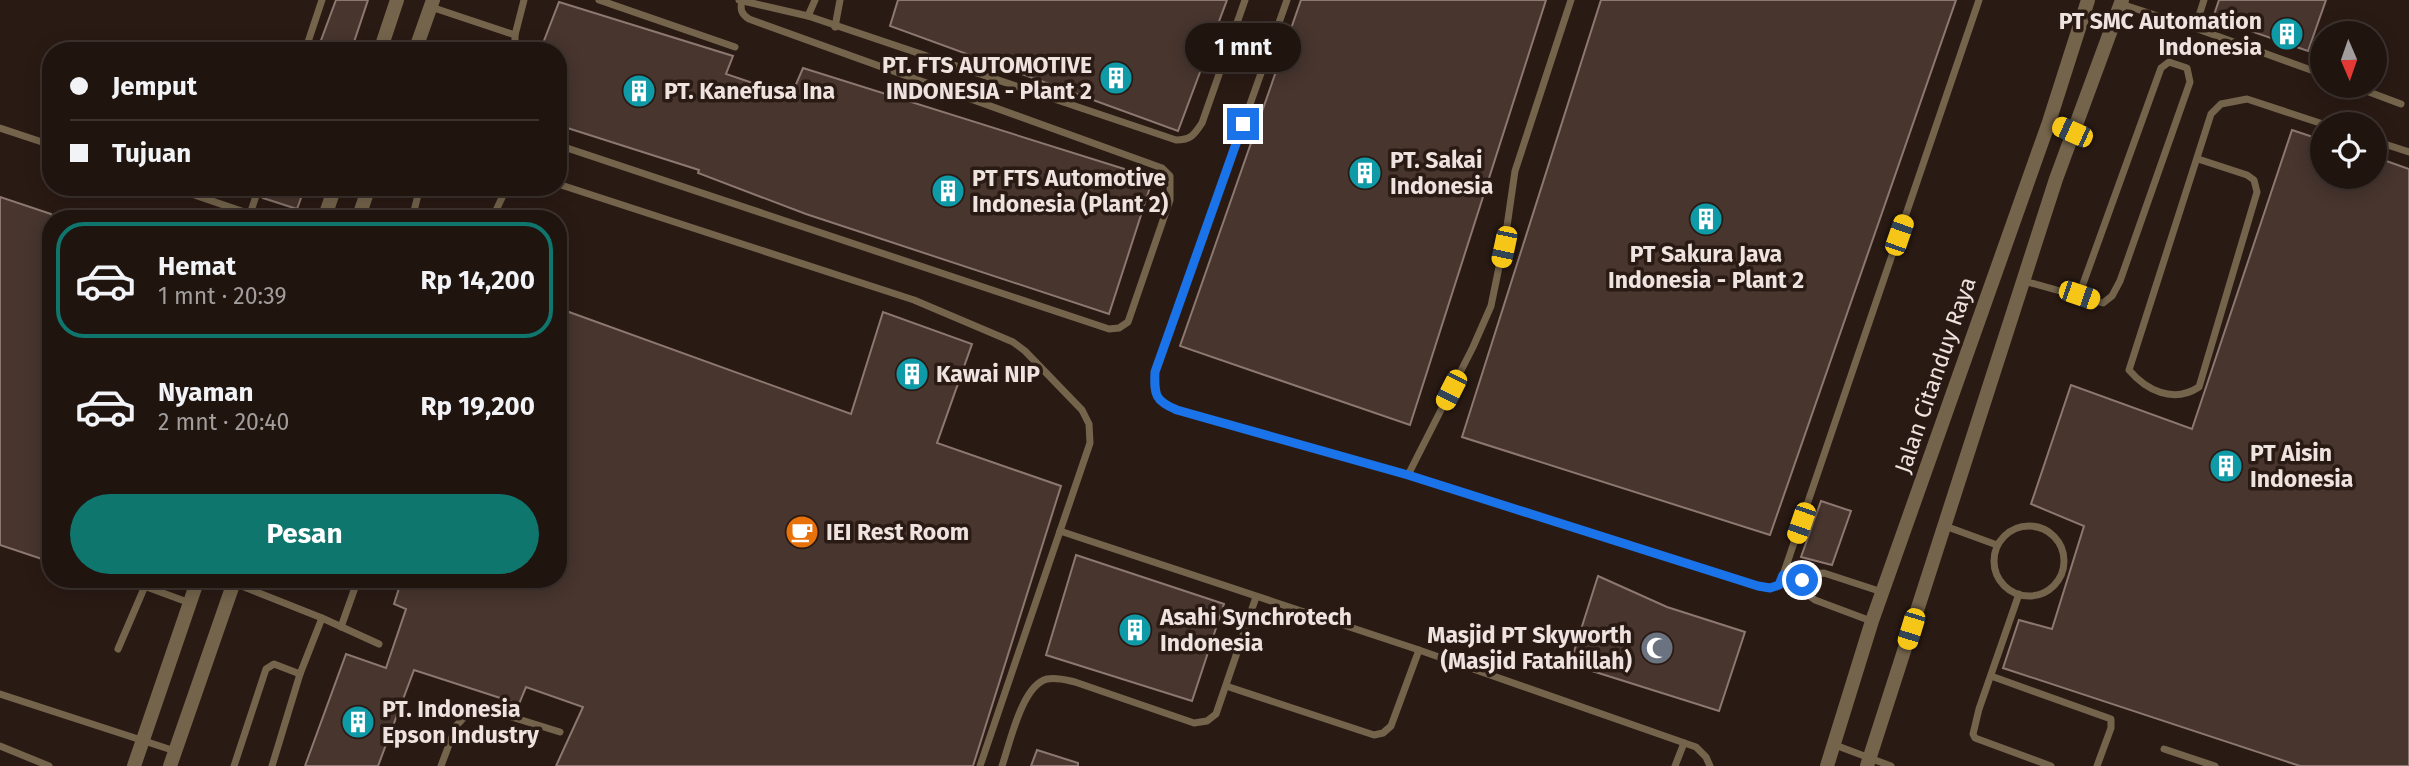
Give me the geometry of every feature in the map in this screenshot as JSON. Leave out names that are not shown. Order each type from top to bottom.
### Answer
[{"type":"street","points":[[383,42],[397,0]]},
{"type":"street","name":"Jalan Citanduy Raya","points":[[1827,766],[1872,621],[2049,121],[2088,0]]},
{"type":"street","points":[[1869,762],[2072,132],[2122,2]]},
{"type":"street","points":[[418,42],[431,3]]},
{"type":"street","points":[[2049,121],[2072,132]]},
{"type":"street","points":[[134,766],[195,588]]},
{"type":"street","points":[[170,766],[232,588]]},
{"type":"lane","points":[[308,42],[322,0]]},
{"type":"lane","points":[[515,42],[524,0]]},
{"type":"lane","points":[[599,0],[735,47]]},
{"type":"lane","points":[[567,148],[1109,329],[1119,328],[1128,322],[1170,200],[1170,177],[1162,168],[749,19],[743,16],[740,0],[808,16],[1176,140],[1187,140],[1194,135],[1202,122],[1245,0]]},
{"type":"lane","points":[[808,16],[815,0]]},
{"type":"lane","points":[[835,27],[840,0]]},
{"type":"lane","points":[[1287,0],[1155,372],[1154,391],[1162,404],[1408,475],[1770,588],[1779,585],[1783,575],[1979,0]]},
{"type":"lane","points":[[1408,475],[1491,306],[1516,171],[1571,0]]},
{"type":"lane","points":[[2195,28],[2204,0]]},
{"type":"lane","points":[[2122,2],[2310,70]]},
{"type":"lane","points":[[431,3],[515,35]]},
{"type":"lane","points":[[2024,281],[2103,303],[2112,296],[2120,281],[2190,82],[2187,68],[2180,64],[2169,62],[2161,68],[2079,295]]},
{"type":"lane","points":[[2385,98],[2401,104]]},
{"type":"lane","points":[[2198,159],[2247,174],[2254,180],[2257,192],[2199,387],[2190,393],[2175,395],[2154,392],[2141,384],[2129,370],[2211,114],[2221,104],[2247,99],[2310,120]]},
{"type":"lane","points":[[0,128],[42,142]]},
{"type":"lane","points":[[2387,145],[2409,152]]},
{"type":"lane","points":[[567,187],[914,300],[1013,342],[1082,410],[1089,425],[1090,443],[980,766]]},
{"type":"lane","points":[[197,196],[238,210]]},
{"type":"lane","points":[[1944,526],[1997,545]]},
{"type":"lane","points":[[2020,526],[2035,526],[2049,532],[2060,542],[2065,560],[2060,578],[2045,593],[2030,597],[2019,594],[2012,593],[1998,580],[1993,563],[1997,545],[2006,533],[2020,526]]},
{"type":"lane","points":[[1060,531],[1419,650],[1696,747],[1706,757],[1710,766]]},
{"type":"lane","points":[[1802,580],[1810,574],[1824,573],[1882,592]]},
{"type":"lane","points":[[1783,575],[1802,580]]},
{"type":"lane","points":[[1802,580],[1807,594],[1815,600],[1872,621]]},
{"type":"lane","points":[[118,649],[144,588]]},
{"type":"lane","points":[[150,588],[190,603]]},
{"type":"lane","points":[[251,588],[379,644]]},
{"type":"lane","points":[[341,627],[355,588]]},
{"type":"lane","points":[[2019,594],[1973,731],[1975,738],[2051,766]]},
{"type":"lane","points":[[1002,766],[1026,698],[1035,686],[1045,680],[1059,678],[1075,682],[1194,723],[1207,722],[1216,714],[1256,597]]},
{"type":"lane","points":[[272,766],[300,674],[323,618]]},
{"type":"lane","points":[[1226,686],[1374,734],[1383,733],[1391,726],[1419,650]]},
{"type":"lane","points":[[234,766],[266,669],[274,664],[300,674]]},
{"type":"lane","points":[[1991,676],[2111,719],[2112,728],[2096,766]]},
{"type":"lane","points":[[0,694],[175,751]]},
{"type":"lane","points":[[441,766],[456,726],[468,712],[483,708],[560,732]]},
{"type":"lane","points":[[1675,766],[1684,743]]},
{"type":"lane","points":[[1835,745],[1869,762],[1891,766]]},
{"type":"lane","points":[[0,746],[48,766]]},
{"type":"lane","points":[[2164,749],[2215,766]]},
{"type":"building","points":[[336,0],[368,0],[354,42],[320,42]]},
{"type":"building","name":"PT. FTS AUTOMOTIVE INDONESIA - Plant 2","points":[[898,0],[1227,0],[1178,131],[890,26]]},
{"type":"building","name":"PT. Sakai Indonesia","points":[[1301,0],[1546,0],[1410,425],[1180,346]]},
{"type":"building","name":"PT Sakura Java Indonesia - Plant 2","points":[[1601,0],[1956,0],[1770,535],[1462,437]]},
{"type":"building","name":"PT SMC Automation Indonesia","points":[[2219,0],[2326,0],[2319,21],[2310,21],[2308,51],[2213,18]]},
{"type":"building","name":"PT FTS Automotive Indonesia (Plant 2)","points":[[559,2],[733,56],[726,74],[791,96],[803,68],[1153,178],[1109,314],[806,214],[698,173],[699,170],[567,128],[567,42],[543,42]]},
{"type":"building","name":"PT Aisin Indonesia","points":[[2292,130],[2310,136],[2310,189],[2387,189],[2387,161],[2409,169],[2409,766],[2300,766],[2003,668],[2019,620],[2052,629],[2084,526],[2031,504],[2071,385],[2192,429]]},
{"type":"building","points":[[264,196],[302,196],[297,209],[263,198]]},
{"type":"building","points":[[0,197],[42,211],[42,559],[0,545]]},
{"type":"building","name":"IEI Rest Room","points":[[567,311],[851,414],[883,312],[972,344],[937,443],[1061,486],[973,766],[556,766],[583,707],[526,687],[519,704],[414,670],[378,766],[305,766],[346,654],[386,668],[406,609],[394,604],[399,588],[567,588]]},
{"type":"building","points":[[1821,501],[1851,511],[1832,565],[1801,557]]},
{"type":"building","name":"Asahi Synchrotech Indonesia","points":[[1076,555],[1224,604],[1192,701],[1046,655]]},
{"type":"building","name":"Masjid PT Skyworth (Masjid Fatahillah)","points":[[1598,576],[1667,607],[1745,632],[1719,711],[1570,664]]},
{"type":"building","points":[[1037,750],[1078,763],[1078,766],[1031,766]]},
{"type":"place","name":"PT SMC Automation Indonesia","points":[[2287,34]]},
{"type":"place","name":"PT. FTS AUTOMOTIVE INDONESIA - Plant 2","points":[[1116,78]]},
{"type":"place","name":"PT. Kanefusa Ina","points":[[639,91]]},
{"type":"place","name":"PT. Sakai Indonesia","points":[[1365,173]]},
{"type":"place","name":"PT FTS Automotive Indonesia (Plant 2)","points":[[948,191]]},
{"type":"place","name":"PT Sakura Java Indonesia - Plant 2","points":[[1706,219]]},
{"type":"place","name":"Kawai NIP","points":[[912,374]]},
{"type":"place","name":"PT Aisin Indonesia","points":[[2226,466]]},
{"type":"place","name":"IEI Rest Room","points":[[802,532]]},
{"type":"place","name":"Asahi Synchrotech Indonesia","points":[[1135,630]]},
{"type":"place","name":"Masjid PT Skyworth (Masjid Fatahillah)","points":[[1657,648]]},
{"type":"place","name":"PT. Indonesia Epson Industry","points":[[358,722]]},
{"type":"route","points":[[1243,124],[1155,372],[1154,391],[1162,404],[1408,475],[1758,586],[1770,588],[1779,585],[1783,575],[1802,580]]}]
